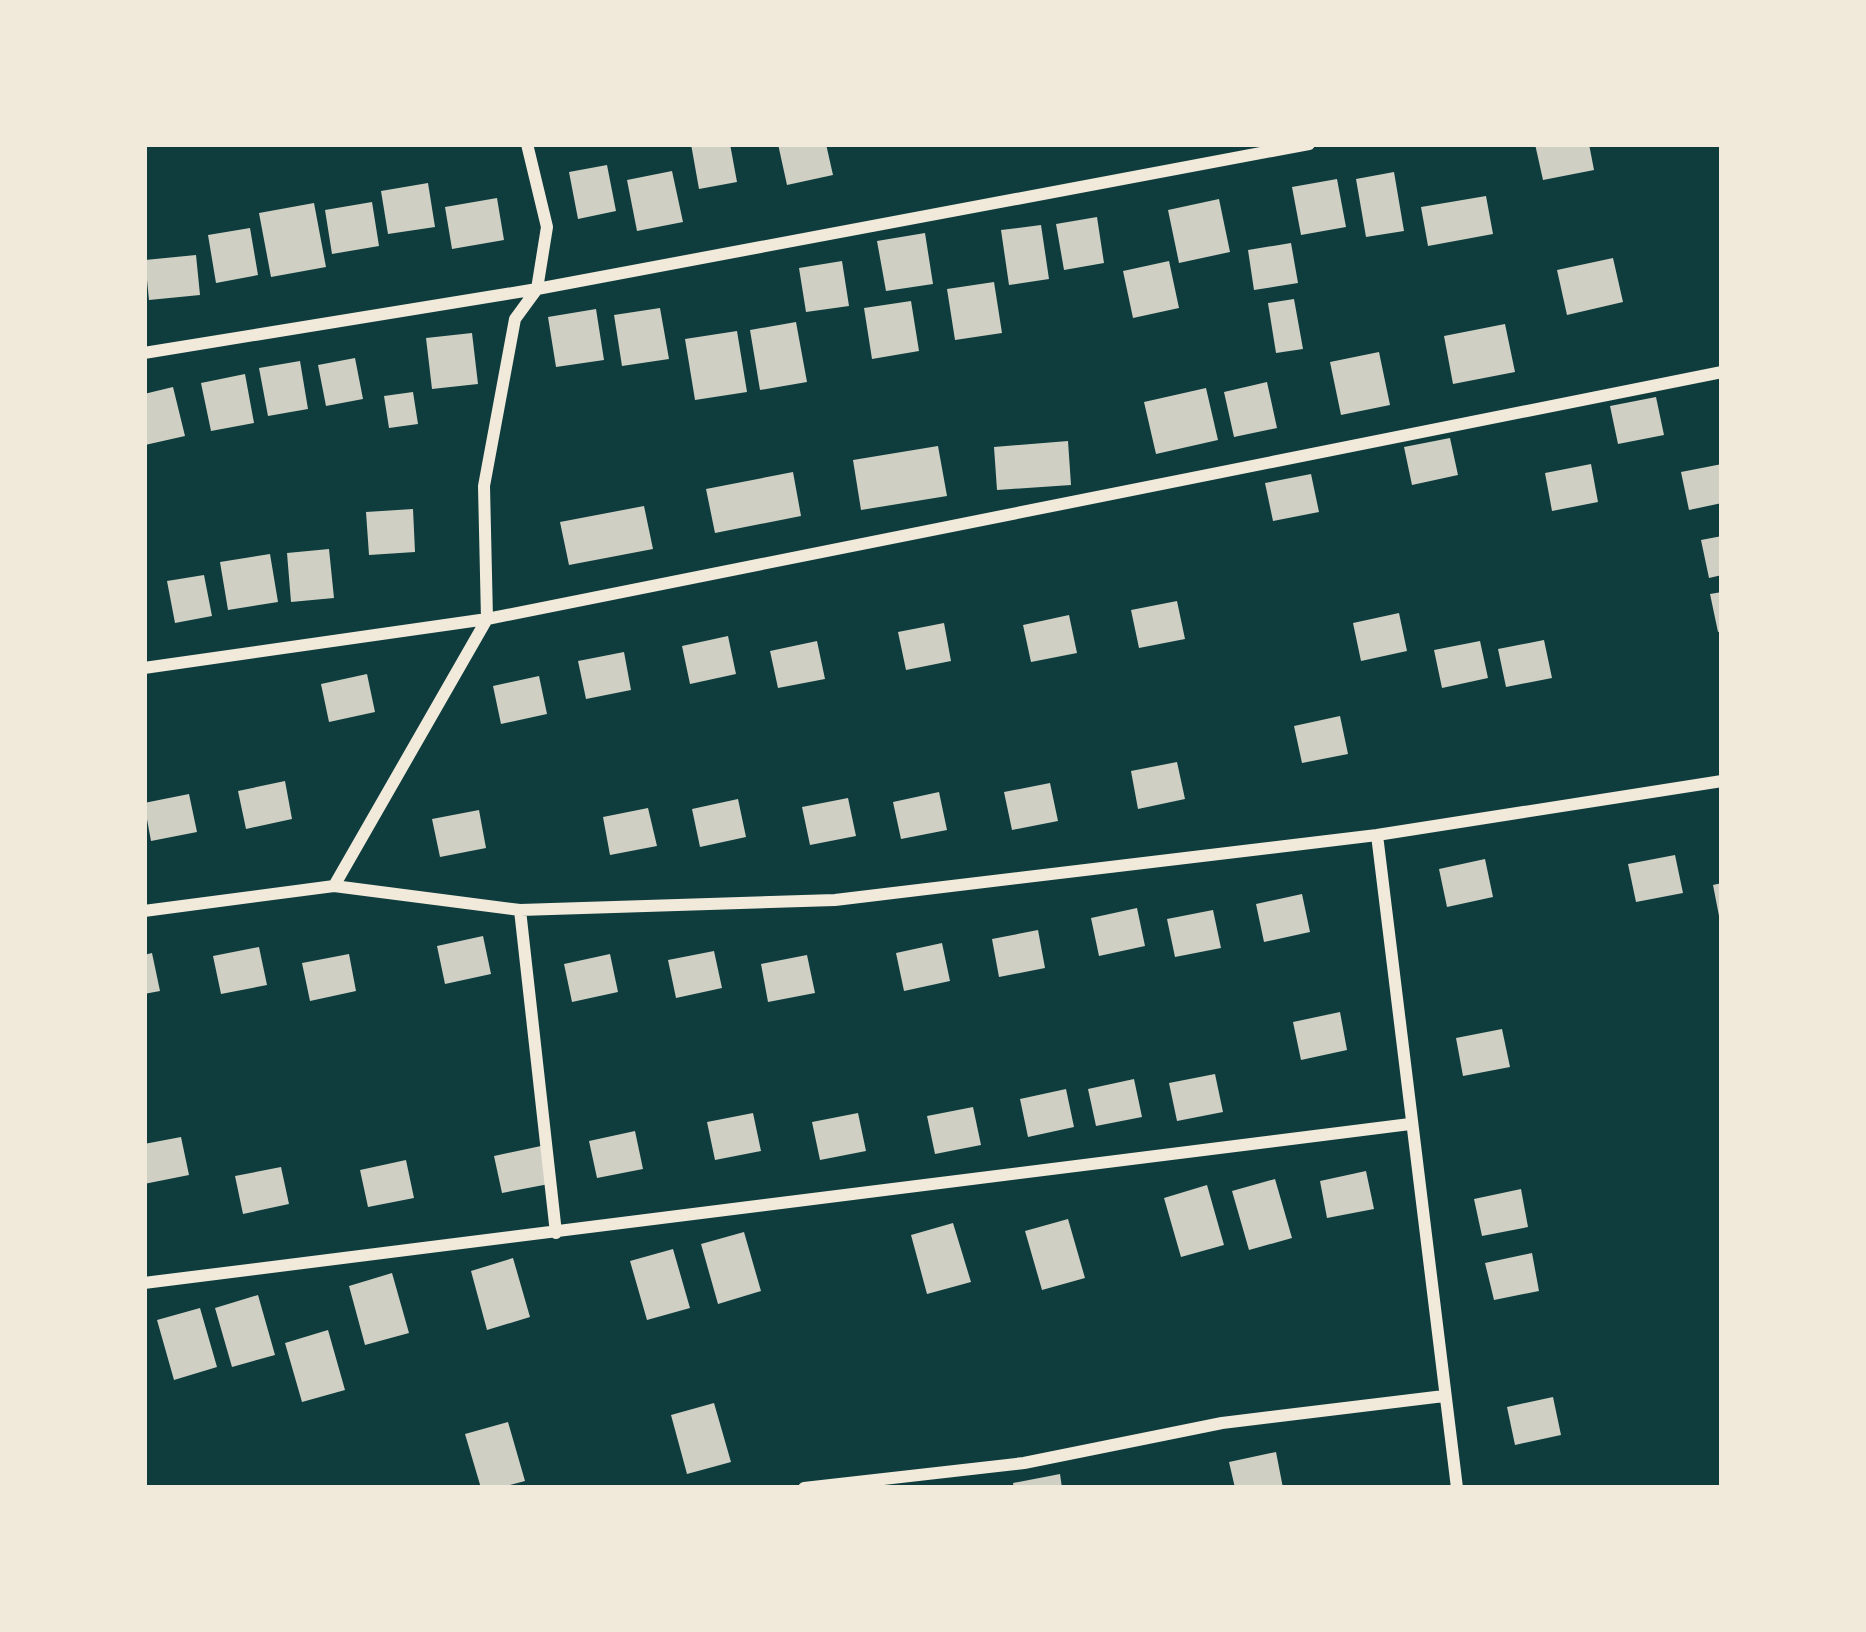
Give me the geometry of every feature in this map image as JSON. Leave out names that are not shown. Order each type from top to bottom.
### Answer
[{"type":"street","points":[[334,886],[487,619],[484,486],[515,319],[537,289],[547,227],[527,144]]},
{"type":"street","points":[[144,353],[537,289],[1309,144]]},
{"type":"street","points":[[144,668],[487,619],[1722,371]]},
{"type":"street","points":[[144,911],[334,886],[520,910],[835,900],[1377,835],[1722,781]]},
{"type":"street","points":[[1377,835],[1457,1488]]},
{"type":"street","points":[[520,910],[556,1233]]},
{"type":"street","points":[[144,1283],[1410,1124]]},
{"type":"street","points":[[804,1488],[1024,1463],[1222,1423],[1444,1396]]},
{"type":"building","points":[[691,144],[730,144],[737,182],[699,189]]},
{"type":"building","points":[[778,144],[826,144],[833,175],[787,185]]},
{"type":"building","points":[[1535,144],[1589,144],[1594,170],[1543,180]]},
{"type":"building","points":[[607,165],[616,211],[578,219],[569,172]]},
{"type":"building","points":[[672,171],[683,222],[637,231],[627,180]]},
{"type":"building","points":[[1394,172],[1404,231],[1366,237],[1356,179]]},
{"type":"building","points":[[1337,179],[1346,227],[1301,235],[1292,187]]},
{"type":"building","points":[[428,183],[435,227],[388,234],[381,191]]},
{"type":"building","points":[[1486,196],[1493,234],[1428,246],[1421,207]]},
{"type":"building","points":[[497,198],[504,240],[452,249],[445,207]]},
{"type":"building","points":[[1219,199],[1230,252],[1179,263],[1168,210]]},
{"type":"building","points":[[372,202],[379,246],[332,254],[325,210]]},
{"type":"building","points":[[314,203],[326,267],[271,277],[259,213]]},
{"type":"building","points":[[1097,217],[1104,263],[1064,270],[1056,224]]},
{"type":"building","points":[[1041,225],[1049,279],[1009,285],[1001,230]]},
{"type":"building","points":[[250,228],[258,275],[216,283],[208,235]]},
{"type":"building","points":[[925,233],[933,284],[886,291],[877,241]]},
{"type":"building","points":[[1291,243],[1298,283],[1254,290],[1248,250]]},
{"type":"building","points":[[196,255],[200,295],[149,300],[145,260]]},
{"type":"building","points":[[1613,258],[1623,302],[1567,315],[1557,270]]},
{"type":"building","points":[[842,261],[849,306],[806,312],[799,268]]},
{"type":"building","points":[[1169,261],[1179,308],[1133,318],[1123,271]]},
{"type":"building","points":[[994,282],[1002,333],[955,340],[947,289]]},
{"type":"building","points":[[1294,299],[1303,349],[1276,353],[1268,303]]},
{"type":"building","points":[[911,301],[919,351],[872,359],[864,308]]},
{"type":"building","points":[[660,308],[669,359],[622,366],[614,315]]},
{"type":"building","points":[[596,309],[604,360],[556,367],[548,317]]},
{"type":"building","points":[[796,322],[807,382],[760,390],[750,330]]},
{"type":"building","points":[[1505,324],[1515,372],[1453,384],[1444,336]]},
{"type":"building","points":[[737,331],[747,392],[695,400],[685,339]]},
{"type":"building","points":[[472,333],[478,384],[432,389],[426,338]]},
{"type":"building","points":[[1379,352],[1390,405],[1341,415],[1330,362]]},
{"type":"building","points":[[355,358],[363,399],[326,406],[318,365]]},
{"type":"building","points":[[300,361],[308,409],[268,416],[259,368]]},
{"type":"building","points":[[245,374],[254,423],[211,431],[201,383]]},
{"type":"building","points":[[1267,382],[1277,428],[1234,437],[1224,392]]},
{"type":"building","points":[[173,387],[185,436],[145,445],[144,394]]},
{"type":"building","points":[[1206,388],[1218,440],[1156,454],[1144,402]]},
{"type":"building","points":[[413,392],[418,424],[389,428],[384,396]]},
{"type":"building","points":[[1656,397],[1664,435],[1618,444],[1610,406]]},
{"type":"building","points":[[1450,438],[1458,475],[1412,485],[1404,447]]},
{"type":"building","points":[[1068,441],[1071,485],[997,490],[994,447]]},
{"type":"building","points":[[938,446],[947,496],[861,510],[853,460]]},
{"type":"building","points":[[1591,464],[1598,502],[1552,511],[1545,473]]},
{"type":"building","points":[[1722,464],[1722,503],[1689,510],[1681,472]]},
{"type":"building","points":[[793,472],[801,516],[715,533],[706,489]]},
{"type":"building","points":[[1311,474],[1319,512],[1273,521],[1265,483]]},
{"type":"building","points":[[644,506],[653,549],[569,565],[560,522]]},
{"type":"building","points":[[413,509],[415,552],[369,555],[366,512]]},
{"type":"building","points":[[1722,536],[1722,575],[1709,578],[1701,540]]},
{"type":"building","points":[[329,549],[334,598],[291,602],[287,553]]},
{"type":"building","points":[[270,554],[278,602],[228,610],[220,562]]},
{"type":"building","points":[[204,575],[212,616],[175,623],[167,581]]},
{"type":"building","points":[[1722,592],[1722,631],[1718,632],[1710,594]]},
{"type":"building","points":[[1177,601],[1185,639],[1139,648],[1131,610]]},
{"type":"building","points":[[1399,613],[1407,651],[1361,661],[1353,623]]},
{"type":"building","points":[[1069,615],[1077,653],[1031,662],[1023,625]]},
{"type":"building","points":[[944,623],[951,661],[906,670],[898,632]]},
{"type":"building","points":[[728,636],[736,674],[690,684],[682,646]]},
{"type":"building","points":[[1544,640],[1552,678],[1506,687],[1498,649]]},
{"type":"building","points":[[817,641],[825,679],[778,688],[770,651]]},
{"type":"building","points":[[1480,641],[1488,678],[1442,688],[1434,650]]},
{"type":"building","points":[[624,652],[631,690],[586,699],[578,661]]},
{"type":"building","points":[[367,674],[375,712],[329,722],[321,684]]},
{"type":"building","points":[[539,676],[547,714],[501,724],[493,686]]},
{"type":"building","points":[[1340,716],[1348,754],[1302,763],[1294,726]]},
{"type":"building","points":[[1177,762],[1185,799],[1138,809],[1131,771]]},
{"type":"building","points":[[285,781],[292,819],[246,829],[238,791]]},
{"type":"building","points":[[1050,783],[1058,821],[1012,830],[1004,792]]},
{"type":"building","points":[[939,792],[947,830],[901,839],[893,802]]},
{"type":"building","points":[[189,794],[197,832],[151,841],[144,803]]},
{"type":"building","points":[[848,798],[856,836],[810,845],[802,807]]},
{"type":"building","points":[[738,799],[746,837],[700,847],[692,809]]},
{"type":"building","points":[[648,808],[657,846],[610,855],[603,817]]},
{"type":"building","points":[[479,810],[486,848],[440,857],[432,819]]},
{"type":"building","points":[[1675,855],[1683,893],[1636,902],[1628,864]]},
{"type":"building","points":[[1485,859],[1493,897],[1447,907],[1439,869]]},
{"type":"building","points":[[1722,883],[1722,920],[1720,921],[1713,885]]},
{"type":"building","points":[[1302,894],[1310,932],[1264,942],[1256,904]]},
{"type":"building","points":[[1137,908],[1145,946],[1099,956],[1091,918]]},
{"type":"building","points":[[1213,910],[1221,948],[1175,957],[1167,919]]},
{"type":"building","points":[[1038,930],[1045,968],[999,977],[992,939]]},
{"type":"building","points":[[483,936],[491,974],[445,984],[437,946]]},
{"type":"building","points":[[942,943],[950,981],[904,991],[896,953]]},
{"type":"building","points":[[259,947],[267,985],[221,994],[213,956]]},
{"type":"building","points":[[714,951],[722,988],[676,998],[668,960]]},
{"type":"building","points":[[152,953],[160,991],[144,994],[144,955]]},
{"type":"building","points":[[349,954],[356,991],[310,1001],[302,963]]},
{"type":"building","points":[[610,954],[618,992],[572,1002],[564,964]]},
{"type":"building","points":[[807,955],[815,993],[768,1002],[761,964]]},
{"type":"building","points":[[1340,1012],[1347,1050],[1301,1060],[1293,1022]]},
{"type":"building","points":[[1502,1029],[1510,1067],[1463,1076],[1456,1038]]},
{"type":"building","points":[[1215,1074],[1223,1112],[1177,1121],[1169,1083]]},
{"type":"building","points":[[1134,1079],[1142,1117],[1096,1126],[1088,1089]]},
{"type":"building","points":[[1066,1089],[1074,1127],[1028,1137],[1020,1099]]},
{"type":"building","points":[[973,1107],[981,1145],[935,1154],[927,1116]]},
{"type":"building","points":[[753,1113],[761,1151],[715,1160],[707,1122]]},
{"type":"building","points":[[858,1113],[866,1151],[820,1160],[812,1122]]},
{"type":"building","points":[[635,1131],[643,1169],[597,1178],[589,1141]]},
{"type":"building","points":[[181,1137],[189,1175],[144,1184],[144,1144]]},
{"type":"building","points":[[541,1146],[549,1184],[502,1193],[494,1156]]},
{"type":"building","points":[[406,1160],[414,1198],[368,1207],[360,1170]]},
{"type":"building","points":[[281,1167],[289,1204],[243,1214],[235,1176]]},
{"type":"building","points":[[1366,1171],[1374,1209],[1327,1218],[1320,1181]]},
{"type":"building","points":[[1275,1179],[1292,1238],[1249,1250],[1232,1191]]},
{"type":"building","points":[[1207,1185],[1224,1245],[1181,1257],[1164,1198]]},
{"type":"building","points":[[1521,1189],[1528,1227],[1482,1236],[1474,1199]]},
{"type":"building","points":[[1068,1219],[1085,1278],[1042,1290],[1025,1231]]},
{"type":"building","points":[[953,1223],[971,1282],[927,1294],[911,1235]]},
{"type":"building","points":[[744,1232],[761,1291],[718,1304],[701,1244]]},
{"type":"building","points":[[673,1249],[690,1308],[647,1320],[630,1261]]},
{"type":"building","points":[[1532,1253],[1539,1291],[1494,1300],[1485,1263]]},
{"type":"building","points":[[513,1258],[530,1317],[487,1330],[471,1271]]},
{"type":"building","points":[[392,1273],[409,1333],[365,1345],[349,1286]]},
{"type":"building","points":[[258,1295],[275,1355],[232,1367],[215,1308]]},
{"type":"building","points":[[200,1308],[217,1367],[174,1380],[157,1320]]},
{"type":"building","points":[[328,1330],[345,1390],[302,1402],[285,1343]]},
{"type":"building","points":[[1553,1397],[1561,1435],[1515,1445],[1507,1407]]},
{"type":"building","points":[[714,1403],[731,1462],[687,1474],[671,1415]]},
{"type":"building","points":[[508,1422],[525,1481],[481,1488],[465,1434]]},
{"type":"building","points":[[1276,1452],[1283,1488],[1235,1488],[1229,1462]]},
{"type":"building","points":[[1060,1474],[1062,1488],[1014,1488],[1013,1483]]}]
